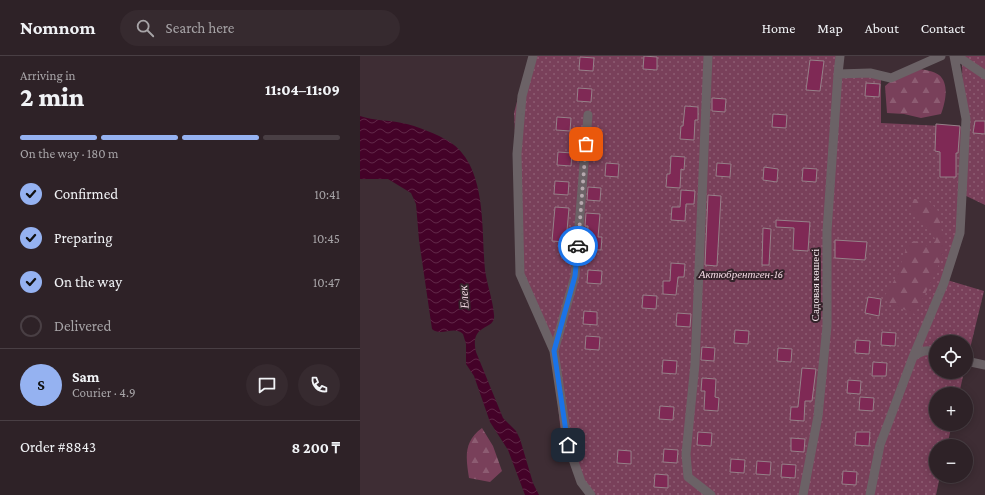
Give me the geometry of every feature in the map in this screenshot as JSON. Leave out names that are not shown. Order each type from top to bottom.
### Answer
[{"type":"lane","points":[[533,56],[522,96],[517,154],[520,274],[554,351],[568,445],[581,482],[591,495]]},
{"type":"lane","points":[[708,56],[695,364],[686,454],[688,477],[711,495]]},
{"type":"lane","name":"Садовая көшесі","points":[[803,495],[818,416],[827,326],[827,231],[840,56]]},
{"type":"lane","points":[[838,74],[870,73],[891,78],[941,56]]},
{"type":"lane","points":[[870,495],[880,445],[913,356],[944,283],[960,233],[966,119],[954,56]]},
{"type":"lane","points":[[957,56],[985,75]]},
{"type":"lane","points":[[554,351],[575,276],[588,115]]},
{"type":"lane","points":[[913,356],[922,351],[929,350]]},
{"type":"lane","points":[[973,362],[985,365]]},
{"type":"green space","name":"Актюбрентген-16","points":[[529,56],[837,56],[839,70],[881,76],[881,123],[963,127],[962,56],[985,56],[985,205],[962,194],[961,243],[947,280],[984,291],[973,336],[973,335],[929,335],[929,379],[962,379],[961,387],[929,387],[929,431],[950,431],[949,439],[929,439],[929,483],[939,483],[936,495],[596,495],[587,486],[562,443],[553,358],[522,279],[514,113]]},
{"type":"green space","points":[[917,68],[934,72],[939,75],[945,83],[946,94],[941,114],[921,118],[904,114],[887,113],[885,86],[897,76]]},
{"type":"green space","points":[[914,199],[927,199],[938,211],[945,248],[936,272],[915,314],[888,303],[885,295],[896,276],[909,242],[918,241],[930,247],[936,240],[910,209]]},
{"type":"green space","points":[[482,428],[493,446],[502,471],[490,482],[469,478],[467,451],[472,439]]},
{"type":"water","name":"Елек","points":[[360,116],[370,119],[408,124],[433,133],[450,142],[462,153],[471,167],[477,183],[480,201],[485,270],[494,315],[494,320],[479,331],[476,336],[476,352],[503,418],[516,431],[520,439],[533,483],[539,495],[525,495],[508,450],[490,422],[474,376],[466,364],[466,344],[463,334],[456,331],[439,332],[432,329],[419,240],[416,204],[411,193],[388,179],[360,179]]},
{"type":"building","points":[[644,56],[657,57],[657,70],[643,69]]},
{"type":"building","points":[[580,57],[594,58],[593,71],[579,70]]},
{"type":"building","points":[[810,60],[824,61],[820,91],[806,90]]},
{"type":"building","points":[[866,83],[880,84],[879,97],[865,96]]},
{"type":"building","points":[[578,88],[592,89],[591,102],[577,101]]},
{"type":"building","points":[[712,98],[726,99],[725,112],[712,111]]},
{"type":"building","points":[[685,106],[698,107],[698,120],[695,120],[694,140],[680,139]]},
{"type":"building","points":[[773,114],[787,115],[786,128],[772,127]]},
{"type":"building","points":[[557,117],[571,118],[570,131],[556,130]]},
{"type":"building","points":[[975,121],[985,121],[985,134],[973,133]]},
{"type":"building","points":[[936,124],[960,126],[958,153],[956,153],[956,177],[940,177],[940,152],[935,151]]},
{"type":"building","points":[[558,152],[572,153],[571,166],[557,165]]},
{"type":"building","points":[[671,156],[685,157],[684,170],[681,169],[680,188],[666,187],[667,174],[670,174]]},
{"type":"building","points":[[606,163],[619,164],[618,177],[605,176]]},
{"type":"building","points":[[717,163],[731,164],[730,177],[716,176]]},
{"type":"building","points":[[764,167],[778,169],[777,182],[763,180]]},
{"type":"building","points":[[803,168],[817,169],[816,182],[802,181]]},
{"type":"building","points":[[555,181],[569,182],[568,195],[554,194]]},
{"type":"building","points":[[588,187],[601,188],[600,201],[587,200]]},
{"type":"building","points":[[681,190],[695,191],[694,204],[686,204],[685,221],[671,220],[672,207],[680,207]]},
{"type":"building","points":[[708,195],[721,196],[717,266],[705,265]]},
{"type":"building","points":[[555,207],[569,208],[566,242],[552,241]]},
{"type":"building","points":[[586,213],[600,214],[598,237],[602,237],[601,250],[587,249],[588,226],[585,226]]},
{"type":"building","points":[[776,220],[810,222],[808,251],[793,250],[794,228],[776,227]]},
{"type":"building","points":[[763,228],[771,229],[769,265],[762,265]]},
{"type":"building","points":[[835,240],[867,242],[865,260],[835,258]]},
{"type":"building","points":[[671,263],[685,264],[684,277],[678,277],[676,295],[663,294],[663,281],[670,281]]},
{"type":"building","points":[[588,270],[602,271],[601,284],[587,283]]},
{"type":"building","points":[[643,295],[657,296],[656,309],[642,308]]},
{"type":"building","points":[[868,297],[881,299],[879,316],[865,313]]},
{"type":"building","points":[[584,311],[597,312],[597,325],[583,324]]},
{"type":"building","points":[[677,313],[691,314],[690,327],[676,326]]},
{"type":"building","points":[[735,330],[749,331],[748,344],[734,343]]},
{"type":"building","points":[[882,332],[896,333],[895,346],[881,345]]},
{"type":"building","points":[[586,336],[600,337],[599,350],[585,349]]},
{"type":"building","points":[[856,340],[870,341],[869,354],[855,353]]},
{"type":"building","points":[[702,347],[715,348],[714,361],[701,360]]},
{"type":"building","points":[[778,348],[792,349],[791,362],[777,361]]},
{"type":"building","points":[[663,360],[677,361],[676,374],[662,373]]},
{"type":"building","points":[[873,362],[887,363],[886,376],[872,376]]},
{"type":"building","points":[[802,368],[816,369],[812,401],[805,401],[804,421],[790,420],[791,407],[798,407]]},
{"type":"building","points":[[702,378],[716,379],[715,397],[719,398],[718,411],[704,410],[705,391],[701,391]]},
{"type":"building","points":[[848,380],[861,381],[860,394],[847,393]]},
{"type":"building","points":[[860,397],[874,398],[873,411],[859,410]]},
{"type":"building","points":[[660,406],[674,407],[673,420],[659,419]]},
{"type":"building","points":[[698,432],[712,433],[711,446],[697,445]]},
{"type":"building","points":[[856,432],[870,432],[869,446],[855,445]]},
{"type":"building","points":[[791,438],[805,439],[804,452],[791,451]]},
{"type":"building","points":[[664,449],[678,450],[677,463],[663,462]]},
{"type":"building","points":[[618,450],[631,451],[631,464],[617,463]]},
{"type":"building","points":[[731,459],[745,460],[744,473],[730,472]]},
{"type":"building","points":[[757,461],[771,462],[770,475],[756,474]]},
{"type":"building","points":[[782,464],[796,465],[795,478],[781,477]]},
{"type":"building","points":[[843,471],[857,472],[856,485],[842,484]]},
{"type":"building","points":[[655,474],[668,475],[668,488],[654,487]]},
{"type":"way so far","points":[[578,246],[586,144]]},
{"type":"route","points":[[568,445],[554,351],[575,276],[578,246]]}]
